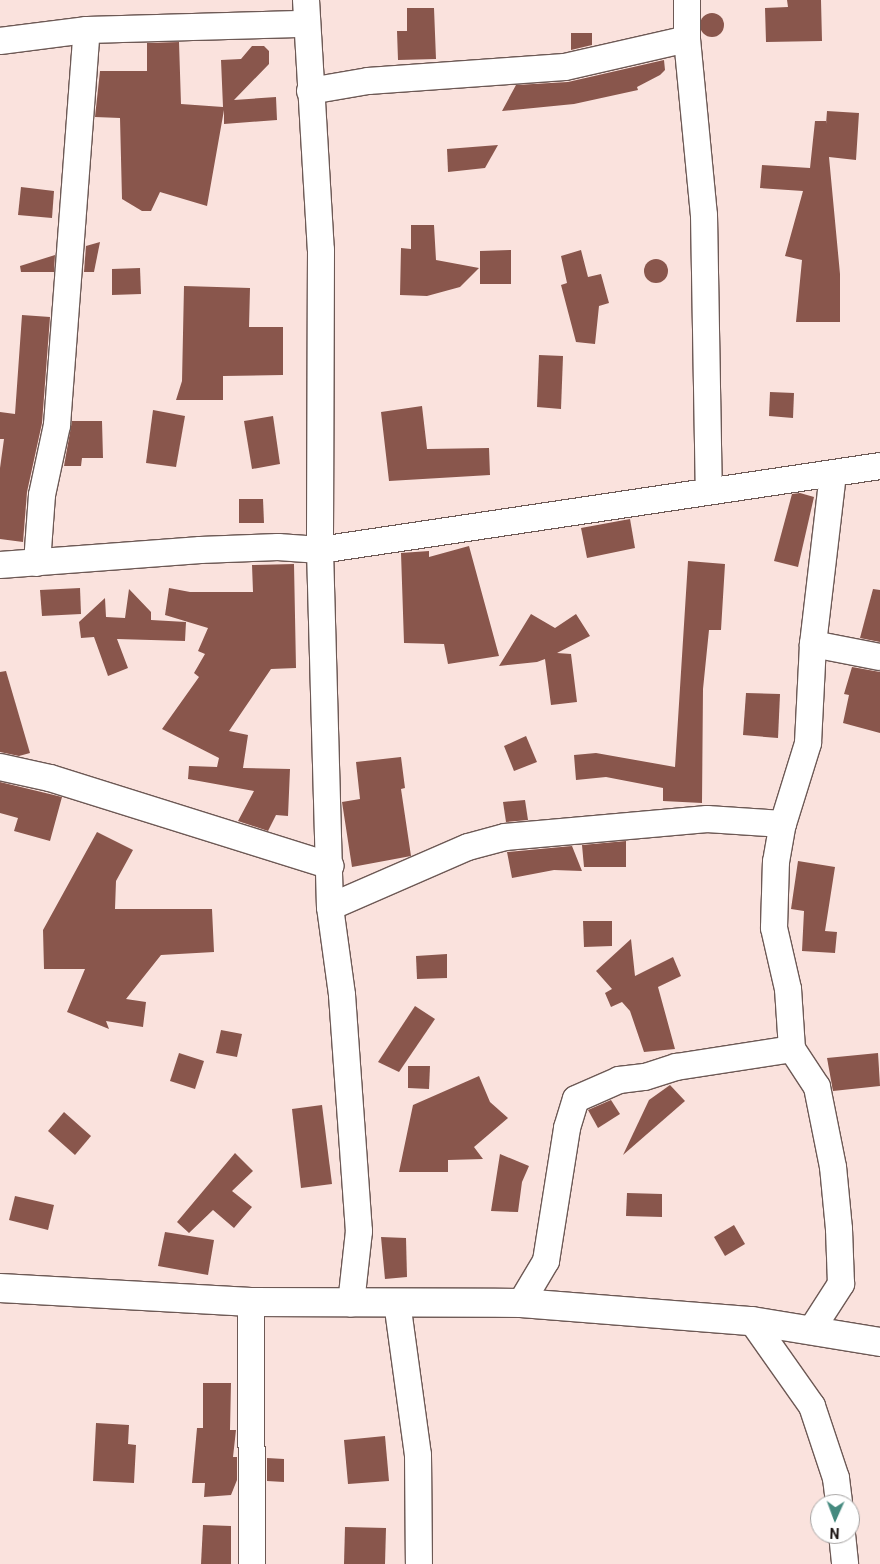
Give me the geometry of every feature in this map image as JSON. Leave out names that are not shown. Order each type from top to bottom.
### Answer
[{"type":"main road","points":[[0,1288],[251,1302],[350,1304],[397,1302],[521,1303],[752,1321],[812,1329],[880,1342]]},
{"type":"street","points":[[687,0],[688,39],[704,215],[709,490]]},
{"type":"street","points":[[0,41],[87,30],[306,12],[321,250],[320,550],[330,907],[342,995],[359,1230],[350,1304]]},
{"type":"street","points":[[37,564],[42,496],[57,425],[87,30]]},
{"type":"street","points":[[310,91],[368,81],[565,66],[688,39]]},
{"type":"street","points":[[0,565],[37,564],[200,550],[278,548],[320,550],[709,490],[833,475],[880,466]]},
{"type":"street","points":[[812,1329],[842,1284],[839,1229],[833,1167],[817,1087],[792,1050],[788,989],[774,928],[776,862],[783,824],[808,743],[813,644],[833,475]]},
{"type":"street","points":[[813,644],[880,657]]},
{"type":"street","points":[[0,767],[50,778],[330,866]]},
{"type":"street","points":[[330,907],[476,844],[505,837],[707,820],[783,824]]},
{"type":"street","points":[[521,1303],[546,1260],[567,1128],[576,1099],[619,1080],[645,1077],[676,1067],[792,1050]]},
{"type":"street","points":[[251,1302],[252,1564]]},
{"type":"street","points":[[397,1302],[418,1455],[419,1564]]},
{"type":"street","points":[[752,1321],[812,1406],[836,1478],[838,1494]]},
{"type":"street","points":[[843,1544],[845,1564]]},
{"type":"building","points":[[787,0],[821,0],[822,41],[766,42],[765,8],[788,7]]},
{"type":"building","points":[[407,8],[434,8],[436,59],[398,60],[397,31],[407,31]]},
{"type":"building","points":[[712,13],[721,16],[724,25],[721,34],[712,37],[703,34],[700,25],[703,16]]},
{"type":"building","points":[[571,33],[592,33],[592,45],[571,50]]},
{"type":"building","points":[[179,42],[181,104],[223,107],[221,60],[241,59],[252,46],[264,46],[269,51],[269,64],[234,100],[276,97],[277,120],[224,124],[224,110],[207,206],[160,192],[151,211],[142,211],[122,199],[120,118],[95,117],[100,71],[147,71],[147,43]]},
{"type":"building","points":[[664,60],[665,70],[660,75],[637,87],[638,90],[574,104],[502,111],[516,85],[568,82]]},
{"type":"building","points":[[827,111],[859,113],[856,160],[829,157],[840,274],[840,322],[796,322],[802,260],[785,256],[803,191],[760,188],[762,165],[810,168],[815,121],[826,121],[826,124]]},
{"type":"building","points":[[498,145],[485,168],[448,172],[447,149]]},
{"type":"building","points":[[21,187],[54,191],[52,218],[18,215]]},
{"type":"building","points":[[411,225],[434,225],[436,260],[479,268],[460,287],[427,296],[400,295],[401,248],[411,249]]},
{"type":"building","points":[[100,242],[94,272],[84,272],[86,246]]},
{"type":"building","points":[[511,250],[511,284],[480,284],[480,251]]},
{"type":"building","points":[[581,250],[588,277],[601,274],[609,303],[599,306],[595,344],[576,342],[561,285],[567,283],[561,256]]},
{"type":"building","points":[[55,255],[54,272],[21,272],[20,266]]},
{"type":"building","points":[[656,259],[665,262],[668,271],[665,280],[656,283],[647,280],[644,271],[647,262]]},
{"type":"building","points":[[140,268],[141,294],[112,295],[112,269]]},
{"type":"building","points":[[184,286],[250,288],[249,327],[283,327],[283,375],[223,376],[223,400],[176,400],[182,381]]},
{"type":"building","points":[[22,315],[50,317],[42,423],[27,492],[23,542],[0,539],[0,468],[4,439],[0,439],[0,412],[15,414]]},
{"type":"building","points":[[539,355],[563,356],[561,409],[537,407]]},
{"type":"building","points":[[770,392],[794,393],[793,418],[769,416]]},
{"type":"building","points":[[422,406],[427,449],[489,448],[490,475],[389,481],[381,412]]},
{"type":"building","points":[[153,410],[185,416],[176,467],[146,463]]},
{"type":"building","points":[[273,416],[280,464],[252,469],[244,421]]},
{"type":"building","points":[[72,421],[102,421],[103,458],[82,458],[81,466],[64,466]]},
{"type":"building","points":[[800,493],[814,497],[798,567],[774,561],[792,494]]},
{"type":"building","points":[[239,499],[263,499],[264,523],[239,523]]},
{"type":"building","points":[[630,519],[635,548],[587,558],[581,528]]},
{"type":"building","points":[[469,546],[499,656],[448,664],[444,644],[404,643],[401,553],[429,551],[429,557]]},
{"type":"building","points":[[688,561],[725,564],[721,630],[709,630],[703,689],[702,803],[663,801],[663,788],[606,777],[576,780],[574,755],[596,753],[675,767]]},
{"type":"building","points":[[294,564],[296,668],[271,669],[229,731],[248,735],[243,768],[290,769],[288,816],[276,815],[268,831],[238,821],[254,791],[188,779],[189,766],[217,767],[219,758],[162,729],[199,677],[194,673],[205,654],[198,651],[208,628],[165,615],[169,588],[190,592],[253,592],[252,565]]},
{"type":"building","points":[[80,588],[81,614],[42,616],[40,590]]},
{"type":"building","points":[[129,589],[151,612],[151,620],[186,622],[185,641],[117,639],[128,668],[108,676],[94,637],[81,638],[79,622],[105,598],[106,617],[125,618]]},
{"type":"building","points":[[873,589],[880,590],[880,642],[860,638]]},
{"type":"building","points":[[531,614],[555,628],[576,614],[590,636],[557,653],[571,654],[577,702],[551,705],[545,659],[537,662],[499,666]]},
{"type":"building","points":[[852,667],[880,672],[880,733],[843,723],[849,695],[844,694]]},
{"type":"building","points":[[6,671],[30,753],[19,756],[0,752],[0,672]]},
{"type":"building","points":[[746,693],[780,694],[778,738],[743,735]]},
{"type":"building","points":[[526,736],[537,762],[514,771],[504,746]]},
{"type":"building","points":[[401,757],[405,788],[401,789],[411,856],[352,867],[342,802],[360,799],[356,762]]},
{"type":"building","points":[[0,782],[62,797],[50,841],[14,831],[18,818],[0,813]]},
{"type":"building","points":[[525,800],[528,820],[506,822],[503,802]]},
{"type":"building","points":[[97,832],[133,850],[116,881],[115,909],[212,909],[214,952],[161,955],[126,999],[146,1002],[143,1027],[106,1021],[109,1029],[67,1012],[85,969],[44,969],[43,930]]},
{"type":"building","points":[[626,841],[626,867],[584,867],[582,845]]},
{"type":"building","points":[[572,846],[582,871],[554,870],[512,878],[507,852]]},
{"type":"building","points":[[798,861],[835,867],[825,931],[837,932],[835,953],[802,951],[804,911],[791,909]]},
{"type":"building","points":[[583,921],[612,921],[612,946],[584,947]]},
{"type":"building","points":[[631,939],[635,976],[673,957],[681,976],[658,987],[675,1049],[644,1052],[630,1011],[622,1002],[611,1007],[605,993],[612,989],[596,971]]},
{"type":"building","points":[[447,954],[447,978],[417,979],[416,956]]},
{"type":"building","points":[[415,1006],[435,1019],[399,1072],[378,1062]]},
{"type":"building","points":[[221,1030],[242,1034],[237,1057],[216,1053]]},
{"type":"building","points":[[179,1053],[204,1061],[195,1089],[170,1081]]},
{"type":"building","points":[[878,1053],[880,1086],[833,1091],[827,1058]]},
{"type":"building","points":[[408,1066],[430,1066],[429,1089],[408,1088]]},
{"type":"building","points":[[479,1076],[490,1102],[508,1118],[474,1147],[483,1159],[448,1160],[448,1172],[399,1172],[413,1105]]},
{"type":"building","points":[[670,1085],[685,1101],[623,1155],[649,1100]]},
{"type":"building","points":[[611,1100],[620,1114],[598,1128],[588,1110]]},
{"type":"building","points":[[322,1105],[332,1184],[301,1188],[292,1109]]},
{"type":"building","points":[[64,1112],[91,1136],[75,1155],[48,1131]]},
{"type":"building","points":[[235,1153],[253,1171],[232,1191],[252,1207],[234,1228],[213,1210],[189,1233],[177,1222]]},
{"type":"building","points":[[500,1154],[529,1166],[522,1182],[518,1212],[491,1211]]},
{"type":"building","points":[[627,1193],[662,1194],[662,1217],[626,1216]]},
{"type":"building","points":[[15,1196],[54,1205],[48,1230],[9,1220]]},
{"type":"building","points":[[734,1225],[745,1244],[725,1256],[714,1237]]},
{"type":"building","points":[[165,1232],[214,1240],[208,1275],[158,1266]]},
{"type":"building","points":[[381,1237],[406,1238],[407,1277],[385,1279]]},
{"type":"building","points":[[203,1383],[231,1383],[230,1430],[236,1430],[233,1457],[237,1457],[237,1480],[231,1495],[204,1497],[205,1483],[192,1483],[197,1428],[203,1428]]},
{"type":"building","points":[[96,1423],[129,1425],[128,1444],[136,1445],[134,1483],[93,1481]]},
{"type":"building","points":[[385,1436],[389,1481],[348,1484],[344,1440]]},
{"type":"building","points":[[267,1458],[284,1459],[284,1482],[267,1481]]},
{"type":"building","points":[[203,1525],[231,1526],[231,1564],[201,1564]]},
{"type":"building","points":[[345,1527],[386,1528],[385,1564],[344,1564]]}]
